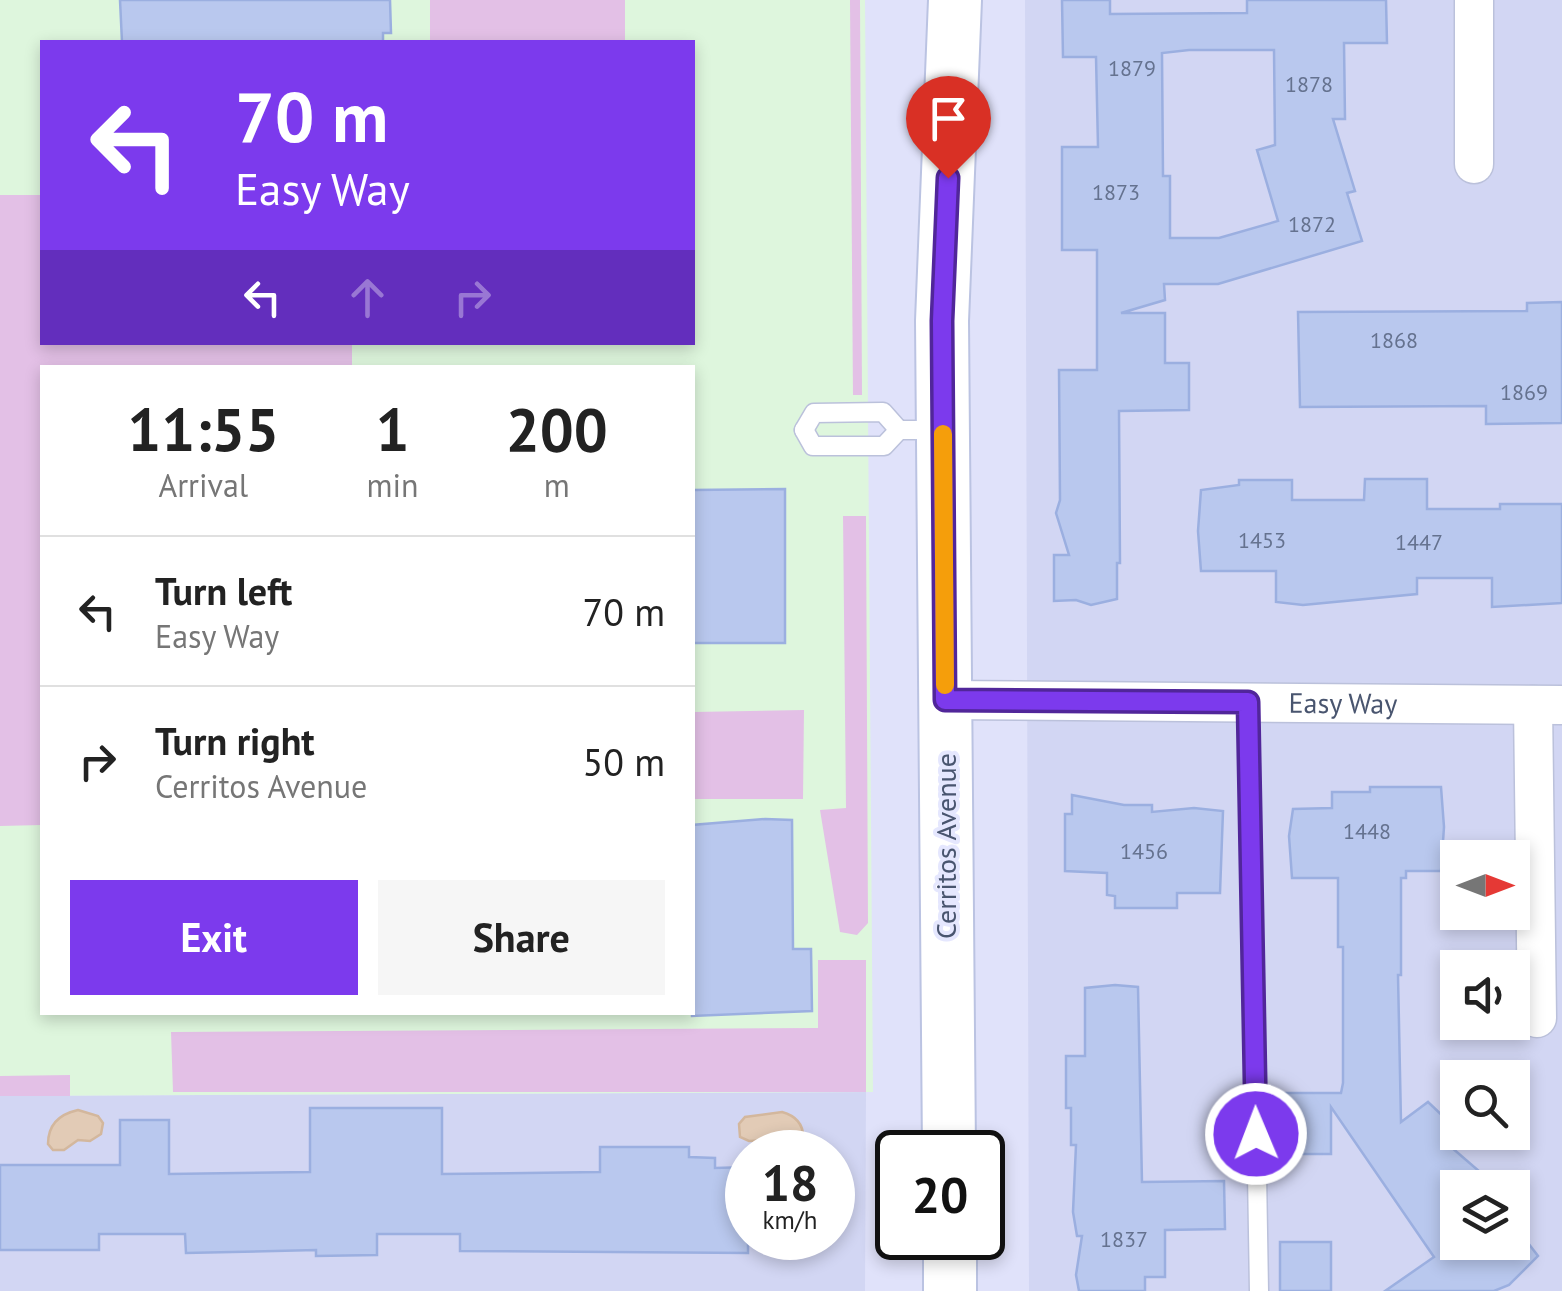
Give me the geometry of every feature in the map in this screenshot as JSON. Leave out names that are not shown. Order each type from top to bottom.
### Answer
[{"type":"street","name":"Cerritos Avenue","points":[[949,1130],[945,700],[921,430],[942,321],[955,0]]},
{"type":"street","points":[[1474,0],[1474,164]]},
{"type":"street","name":"Easy Way","points":[[945,700],[1548,705]]},
{"type":"street","points":[[1537,1018],[1548,705]]},
{"type":"street","points":[[950,1260],[950,1291]]},
{"type":"lane","points":[[883,412],[921,430],[884,446],[813,446],[798,430],[814,413],[883,412]]},
{"type":"lane","points":[[1248,702],[1258,1291]]},
{"type":"shaded area","points":[[0,0],[865,0],[873,1092],[0,1096]]},
{"type":"shaded area","points":[[430,0],[625,0],[625,40],[430,40]]},
{"type":"shaded area","points":[[850,0],[860,0],[862,395],[853,395]]},
{"type":"shaded area","points":[[1025,0],[1562,0],[1562,1291],[1029,1291]]},
{"type":"shaded area","points":[[0,195],[40,195],[40,345],[352,345],[352,365],[40,365],[40,825],[0,826]]},
{"type":"shaded area","points":[[843,516],[866,516],[868,923],[857,935],[840,932],[820,810],[846,808]]},
{"type":"shaded area","points":[[804,710],[803,799],[695,799],[695,712]]},
{"type":"shaded area","points":[[818,960],[866,960],[866,1092],[173,1092],[171,1032],[818,1028]]},
{"type":"shaded area","points":[[70,1075],[70,1096],[0,1096],[0,1076]]},
{"type":"shaded area","points":[[866,1092],[865,1291],[0,1291],[0,1096]]},
{"type":"shaded area","points":[[78,1110],[98,1116],[103,1123],[101,1134],[90,1141],[78,1140],[64,1150],[53,1150],[48,1144],[53,1126],[61,1117]]},
{"type":"shaded area","points":[[782,1112],[793,1117],[802,1130],[739,1130],[745,1117]]},
{"type":"building","points":[[120,0],[390,0],[391,33],[383,33],[383,40],[122,40]]},
{"type":"building","points":[[1062,0],[1110,0],[1110,14],[1247,13],[1247,0],[1386,0],[1387,43],[1344,43],[1345,119],[1333,119],[1355,191],[1347,193],[1362,241],[1218,284],[1164,284],[1165,300],[1121,313],[1165,313],[1165,363],[1189,363],[1189,410],[1119,411],[1117,599],[1091,605],[1076,600],[1054,601],[1054,555],[1069,555],[1056,513],[1060,500],[1059,370],[1097,370],[1097,250],[1062,250],[1062,147],[1098,147],[1096,57],[1063,57]],"holes":[[[1274,50],[1275,145],[1257,150],[1278,221],[1219,238],[1170,238],[1170,176],[1163,176],[1162,53]]]},
{"type":"building","points":[[1562,302],[1562,423],[1486,424],[1486,406],[1300,407],[1298,312],[1527,311],[1527,303]]},
{"type":"building","points":[[1365,479],[1427,479],[1427,509],[1562,504],[1562,603],[1492,607],[1492,578],[1417,578],[1417,594],[1303,605],[1276,602],[1276,571],[1201,571],[1201,490],[1239,485],[1239,480],[1292,480],[1292,500],[1364,500]]},
{"type":"building","points":[[785,489],[785,643],[695,643],[695,490]]},
{"type":"building","points":[[1370,787],[1441,787],[1444,827],[1440,871],[1406,871],[1406,878],[1401,878],[1401,1122],[1428,1102],[1440,1113],[1440,1150],[1454,1150],[1478,1170],[1440,1170],[1440,1260],[1530,1260],[1530,1246],[1538,1256],[1509,1285],[1494,1291],[1385,1291],[1434,1257],[1331,1107],[1331,1154],[1279,1154],[1278,1093],[1341,1093],[1343,1083],[1343,947],[1338,947],[1338,878],[1292,878],[1289,836],[1293,809],[1332,808],[1332,792],[1370,792]]},
{"type":"building","points":[[1072,795],[1124,805],[1152,805],[1152,812],[1194,808],[1223,811],[1220,893],[1177,893],[1177,908],[1115,908],[1115,896],[1107,895],[1107,873],[1065,871],[1065,814],[1072,814]]},
{"type":"building","points":[[792,820],[793,949],[811,949],[812,1011],[692,1016],[695,825]]},
{"type":"building","points":[[1138,987],[1142,1182],[1224,1181],[1225,1229],[1165,1230],[1165,1277],[1145,1277],[1145,1291],[1079,1291],[1076,1275],[1082,1236],[1077,1236],[1073,1212],[1076,1145],[1071,1145],[1071,1108],[1066,1108],[1066,1056],[1085,1056],[1085,988]]},
{"type":"building","points":[[310,1108],[442,1108],[442,1174],[600,1172],[600,1147],[689,1147],[689,1157],[715,1158],[715,1168],[725,1168],[725,1253],[460,1251],[460,1234],[377,1234],[377,1255],[316,1256],[316,1250],[186,1253],[185,1234],[99,1234],[99,1250],[0,1250],[0,1165],[120,1165],[120,1120],[169,1120],[169,1174],[310,1172]]},
{"type":"building","points":[[1280,1242],[1331,1242],[1331,1291],[1280,1291]]},
{"type":"slow traffic","points":[[943,434],[945,685]]},
{"type":"route","points":[[948,178],[942,321],[945,700],[1248,702],[1256,1134]]}]
